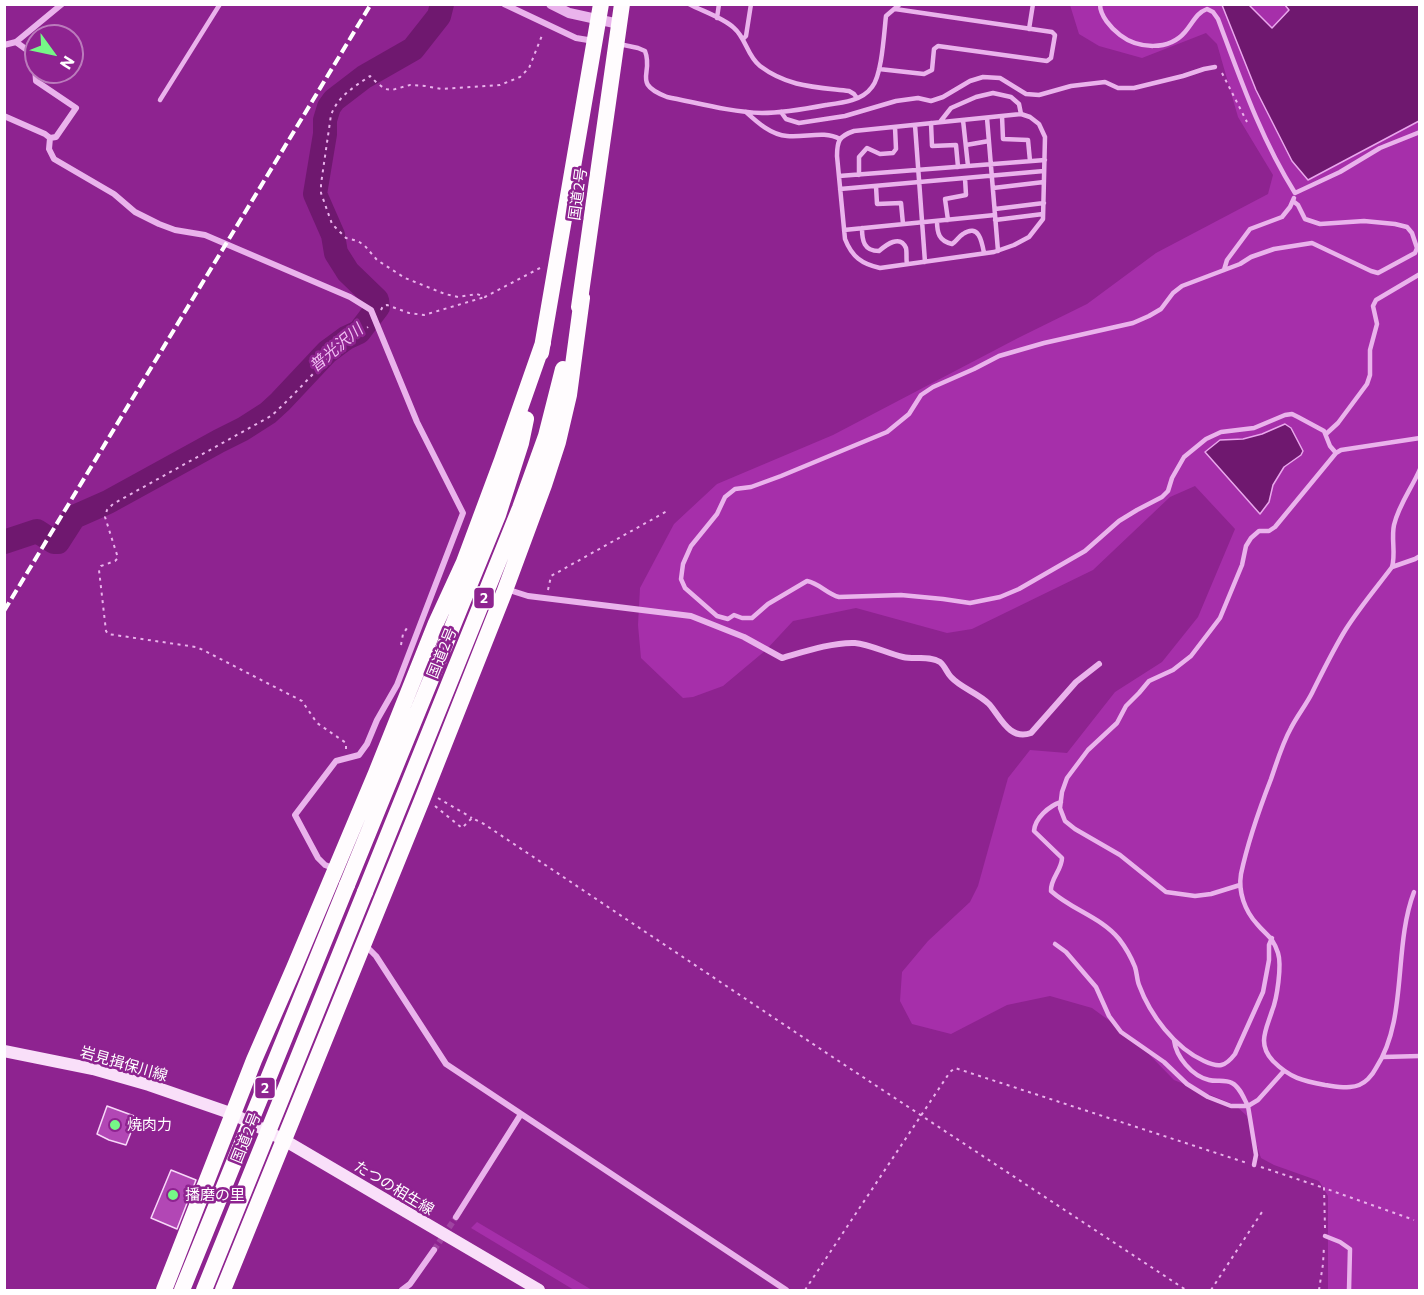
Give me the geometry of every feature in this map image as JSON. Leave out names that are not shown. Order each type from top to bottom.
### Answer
[{"type":"highway","name":"国道2号","points":[[204,1290],[520,508],[546,436],[582,298],[622,4]]},
{"type":"highway","name":"国道2号","points":[[182,1290],[498,515],[521,443],[543,344],[600,12]]},
{"type":"highway","points":[[223,1290],[363,947],[429,798],[544,485],[558,442],[569,395],[582,298]]},
{"type":"highway","points":[[164,1290],[254,1060],[336,869],[422,638],[464,562],[543,344]]},
{"type":"main road","name":"岩見揖保川線","points":[[4,1051],[93,1069],[149,1085],[233,1114]]},
{"type":"main road","name":"たつの相生線","points":[[233,1114],[284,1140],[539,1290]]},
{"type":"street","points":[[49,4],[55,10]]},
{"type":"street","points":[[4,45],[16,42],[62,4]]},
{"type":"street","points":[[504,4],[576,38],[595,41]]},
{"type":"street","points":[[554,6],[569,13],[600,12],[619,24]]},
{"type":"street","points":[[4,116],[50,138],[56,137],[76,108],[36,81],[34,55],[16,42]]},
{"type":"street","points":[[50,138],[50,149],[54,159],[114,194],[135,212],[175,230],[219,241],[350,297],[373,315],[417,422],[463,513],[422,638],[377,720],[367,744],[359,755],[336,761],[295,815],[318,858],[325,865],[336,869]]},
{"type":"street","points":[[506,589],[517,594],[548,599],[691,616],[744,638],[782,658],[830,646],[855,643],[905,658],[929,658],[940,662],[952,678],[989,704],[1001,722],[1009,729],[1025,735],[1031,733],[1076,682],[1098,664]]},
{"type":"street","points":[[363,947],[376,956],[446,1064],[786,1290]]},
{"type":"street","points":[[456,1217],[521,1114]]},
{"type":"street","points":[[402,1290],[410,1284],[434,1250]]},
{"type":"lane","points":[[160,100],[220,4]]},
{"type":"lane","points":[[688,4],[735,28],[758,64],[777,77],[798,85],[849,91],[857,98]]},
{"type":"lane","points":[[717,18],[719,4]]},
{"type":"lane","points":[[743,39],[746,36],[751,4]]},
{"type":"lane","points":[[617,44],[645,51],[647,85],[658,94],[667,97],[763,112],[847,102],[871,89],[878,78],[886,16],[900,4]]},
{"type":"lane","points":[[1029,29],[1033,4]]},
{"type":"lane","points":[[1100,4],[1103,16],[1117,33],[1140,46],[1158,46],[1171,42],[1184,34],[1200,11],[1207,9],[1218,19],[1252,109],[1295,193],[1290,207],[1282,217],[1250,229],[1227,260],[1224,270]]},
{"type":"lane","points":[[879,69],[924,74],[932,70],[934,49],[938,46],[1047,61],[1051,58],[1055,35],[1052,32],[895,9]]},
{"type":"lane","points":[[781,111],[786,119],[799,123],[845,116],[896,100],[918,98],[931,101],[943,97],[970,81],[983,77],[1000,78],[1026,94],[1039,95],[1071,86],[1105,82],[1118,88],[1134,88],[1215,68]]},
{"type":"lane","points":[[940,122],[951,108],[976,97],[993,93],[1011,97],[1019,104],[1021,114]]},
{"type":"lane","points":[[746,111],[777,134],[787,136],[833,135],[840,139]]},
{"type":"lane","points":[[1021,114],[1030,117],[1039,124],[1045,137],[1043,219],[1029,237],[1014,246],[998,250],[880,268],[861,261],[850,251],[845,240],[837,148],[843,134],[895,127],[1021,114]]},
{"type":"lane","points":[[1002,116],[1003,139],[1028,140],[1030,161]]},
{"type":"lane","points":[[987,118],[998,250]]},
{"type":"lane","points":[[963,120],[968,166]]},
{"type":"lane","points":[[931,123],[932,146],[956,145],[958,166]]},
{"type":"lane","points":[[915,125],[925,261]]},
{"type":"lane","points":[[860,174],[859,157],[867,148],[880,154],[893,153],[896,149],[895,127]]},
{"type":"lane","points":[[1295,193],[1340,172],[1380,148],[1419,132]]},
{"type":"lane","points":[[966,145],[989,141]]},
{"type":"lane","points":[[839,176],[1045,160]]},
{"type":"lane","points":[[840,189],[1044,171]]},
{"type":"lane","points":[[948,220],[945,199],[966,195],[965,178]]},
{"type":"lane","points":[[993,188],[1044,182]]},
{"type":"lane","points":[[876,186],[877,204],[901,202],[903,224]]},
{"type":"lane","points":[[1293,201],[1298,205],[1305,219],[1320,225],[1364,221],[1407,227],[1412,233],[1417,248],[1415,253],[1378,273],[1312,243],[1274,249],[1182,286],[1173,293],[1161,309],[1133,323],[1044,343],[999,356],[921,395],[909,414],[887,432],[781,476],[751,487],[735,489],[725,497],[717,513],[691,546],[683,564],[681,579],[685,588],[717,616],[728,619],[734,615],[752,618],[768,604],[807,581],[838,597],[901,595],[969,603],[1000,597],[1018,589],[1085,551],[1119,521],[1162,497],[1185,457],[1206,439],[1221,432],[1254,428],[1292,414],[1320,427],[1336,453]]},
{"type":"lane","points":[[995,215],[1044,203]]},
{"type":"lane","points":[[844,230],[995,215],[1043,214]]},
{"type":"lane","points":[[937,221],[938,235],[952,244],[964,233],[970,231],[978,233],[982,239],[984,253]]},
{"type":"lane","points":[[862,228],[862,240],[870,249],[879,251],[890,242],[902,243],[906,248],[907,264]]},
{"type":"lane","points":[[1412,233],[1419,233]]},
{"type":"lane","points":[[1326,434],[1338,423],[1367,384],[1370,375],[1370,350],[1377,324],[1373,306],[1376,300],[1419,274]]},
{"type":"lane","points":[[1240,885],[1196,896],[1166,892],[1120,855],[1065,821],[1060,808],[1067,778],[1088,750],[1117,723],[1126,706],[1149,681],[1173,670],[1191,656],[1220,618],[1251,538],[1259,531],[1269,531],[1275,526],[1336,453],[1341,450],[1419,438]]},
{"type":"lane","points":[[1414,892],[1405,929],[1390,1039],[1383,1057],[1369,1079],[1360,1086],[1347,1088],[1306,1082],[1283,1072],[1265,1053],[1264,1038],[1273,1010],[1279,955],[1272,938],[1257,924],[1247,910],[1240,888],[1241,877],[1253,826],[1291,728],[1347,627],[1392,567],[1394,524],[1419,469]]},
{"type":"lane","points":[[1392,567],[1419,556]]},
{"type":"lane","points":[[1061,802],[1053,805],[1038,820],[1034,828],[1034,831],[1062,858],[1061,866],[1050,886],[1051,891],[1060,899],[1092,917],[1118,938],[1131,956],[1139,984],[1159,1023],[1193,1057],[1220,1066],[1235,1054],[1263,992],[1269,960],[1269,945],[1272,938]]},
{"type":"lane","points":[[1055,944],[1066,952],[1096,987],[1109,1016],[1121,1032],[1164,1062],[1187,1084],[1208,1097],[1231,1106],[1248,1106],[1258,1100],[1283,1072]]},
{"type":"lane","points":[[1174,1040],[1175,1049],[1197,1076],[1234,1083],[1248,1106],[1256,1155],[1254,1165]]},
{"type":"lane","points":[[1383,1057],[1419,1056]]},
{"type":"lane","points":[[1325,1236],[1350,1249],[1349,1290]]},
{"type":"path","points":[[485,297],[477,294],[458,297],[445,294],[405,278],[376,260],[358,241],[346,238],[332,224],[321,193],[330,115],[339,99],[370,76],[385,89],[392,90],[410,85],[442,89],[500,84],[520,77],[530,68],[546,24]]},
{"type":"path","points":[[343,759],[346,743],[316,723],[302,701],[196,647],[108,634],[105,631],[99,570],[101,566],[118,558],[105,517],[107,510],[113,504],[271,416],[344,343],[366,329],[373,315],[383,306],[387,305],[409,313],[424,315],[485,297],[546,264],[557,265]]},
{"type":"path","points":[[548,599],[551,576],[669,510]]},
{"type":"path","points":[[429,798],[432,804],[462,828],[472,818]]},
{"type":"path","points":[[429,798],[484,824],[1186,1290]]},
{"type":"path","points":[[805,1290],[950,1072],[955,1068],[1324,1188],[1414,1220]]},
{"type":"path","points":[[1319,1290],[1325,1236],[1324,1188]]},
{"type":"path","points":[[1211,1290],[1262,1212]]},
{"type":"shaded area","points":[[1070,5],[1419,5],[1419,1290],[1328,1290],[1328,1196],[1319,1181],[1261,1158],[1247,1116],[1235,1105],[1174,1080],[1133,1038],[1092,1008],[1050,996],[1007,1005],[951,1034],[912,1024],[900,1001],[902,972],[928,941],[970,902],[978,886],[1008,778],[1030,750],[1067,753],[1115,692],[1162,662],[1198,617],[1235,529],[1195,486],[1170,497],[1093,570],[972,629],[947,633],[856,608],[793,621],[766,650],[723,686],[693,697],[683,698],[641,658],[638,625],[640,588],[674,524],[717,484],[833,435],[1087,304],[1156,253],[1268,194],[1273,175],[1238,117],[1217,44],[1206,33],[1142,58],[1099,46],[1079,34]]},
{"type":"shaded area","points":[[1222,5],[1249,5],[1272,28],[1289,10],[1285,5],[1419,5],[1419,121],[1308,180],[1292,161],[1256,90]]},
{"type":"shaded area","points":[[1285,424],[1291,428],[1303,451],[1284,467],[1273,485],[1269,502],[1260,514],[1205,452],[1220,440],[1243,439]]},
{"type":"shaded area","points":[[477,1222],[592,1290],[574,1290],[471,1228]]},
{"type":"building","points":[[107,1106],[137,1117],[126,1145],[97,1134]]},
{"type":"building","points":[[171,1170],[196,1180],[177,1229],[151,1218]]},
{"type":"waterway","name":"普光沢川","points":[[4,542],[37,531],[54,542],[58,542],[74,517],[108,502],[243,429],[268,413],[327,352],[346,338],[359,332],[378,307],[377,300],[348,272],[336,253],[333,235],[315,194],[325,134],[325,120],[334,100],[364,77],[413,49],[439,16],[442,4]]},
{"type":"tunnel","points":[[434,1250],[456,1217]]},
{"type":"railway","points":[[4,611],[371,4]]},
{"type":"place","name":"焼肉力","points":[[115,1125]]},
{"type":"place","name":"播磨の里","points":[[173,1195]]}]
